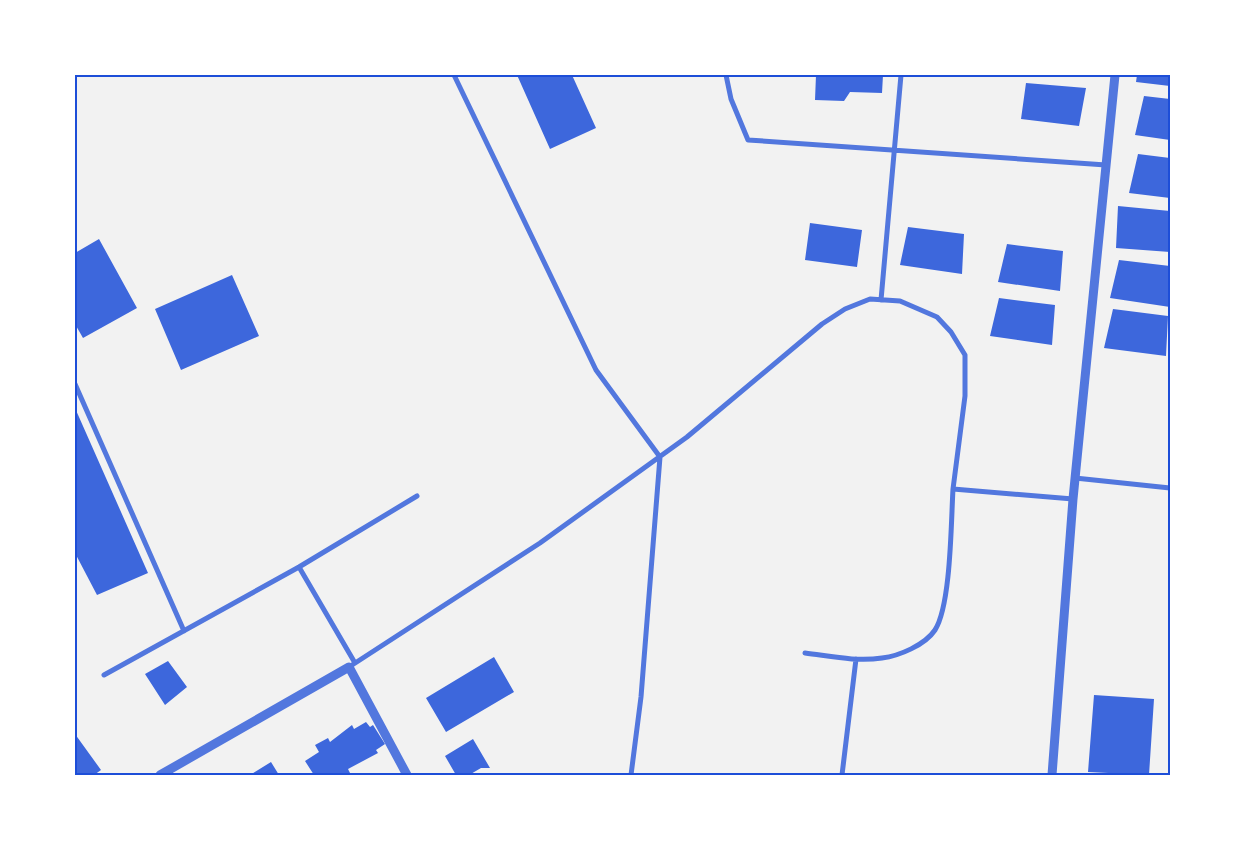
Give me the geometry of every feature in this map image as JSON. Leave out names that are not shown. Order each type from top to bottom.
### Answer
[{"type":"street","points":[[454,75],[596,370],[660,457],[641,697],[631,775]]},
{"type":"street","points":[[726,75],[731,99],[748,140],[1106,165]]},
{"type":"street","points":[[881,300],[901,75]]},
{"type":"street","points":[[1052,775],[1073,499],[1115,75]]},
{"type":"street","points":[[161,774],[352,665],[540,544],[687,437],[822,324],[845,309],[870,299],[900,300],[936,317],[951,332],[965,355],[965,396],[953,490],[946,597],[935,629],[923,641],[902,653],[882,658],[856,659],[805,653]]},
{"type":"street","points":[[75,384],[184,630]]},
{"type":"street","points":[[1075,478],[1170,488]]},
{"type":"street","points":[[953,490],[1073,499]]},
{"type":"street","points":[[104,675],[299,567],[417,496]]},
{"type":"street","points":[[299,567],[408,775]]},
{"type":"street","points":[[842,775],[856,659]]},
{"type":"building","points":[[517,75],[572,75],[596,128],[550,149]]},
{"type":"building","points":[[816,75],[883,75],[882,93],[850,92],[844,101],[815,100]]},
{"type":"building","points":[[1137,75],[1170,75],[1170,86],[1136,82]]},
{"type":"building","points":[[1026,83],[1086,88],[1079,126],[1021,119]]},
{"type":"building","points":[[1144,96],[1170,99],[1170,140],[1135,135]]},
{"type":"building","points":[[1138,154],[1170,158],[1170,198],[1129,193]]},
{"type":"building","points":[[1118,206],[1170,211],[1170,252],[1116,248]]},
{"type":"building","points":[[810,223],[862,230],[857,267],[805,260]]},
{"type":"building","points":[[908,227],[964,234],[962,274],[900,265]]},
{"type":"building","points":[[99,239],[137,308],[83,338],[75,324],[75,253]]},
{"type":"building","points":[[1007,244],[1063,251],[1060,291],[998,282]]},
{"type":"building","points":[[1119,260],[1170,266],[1170,307],[1110,298]]},
{"type":"building","points":[[232,275],[259,336],[181,370],[155,309]]},
{"type":"building","points":[[999,298],[1055,305],[1052,345],[990,336]]},
{"type":"building","points":[[1113,309],[1168,316],[1166,356],[1104,348]]},
{"type":"building","points":[[75,408],[148,573],[97,595],[75,553]]},
{"type":"building","points":[[494,657],[514,692],[446,732],[426,698]]},
{"type":"building","points":[[168,661],[187,687],[165,705],[145,674]]},
{"type":"building","points":[[1094,695],[1154,699],[1149,775],[1088,772]]},
{"type":"building","points":[[366,722],[370,727],[373,725],[385,744],[376,750],[378,753],[348,769],[350,773],[346,775],[314,775],[305,761],[319,752],[315,745],[328,738],[330,742],[352,725],[354,729]]},
{"type":"building","points":[[75,734],[101,770],[94,775],[75,775]]},
{"type":"building","points":[[473,739],[490,768],[481,768],[469,775],[456,775],[445,756]]},
{"type":"building","points":[[271,762],[279,775],[250,775]]}]
